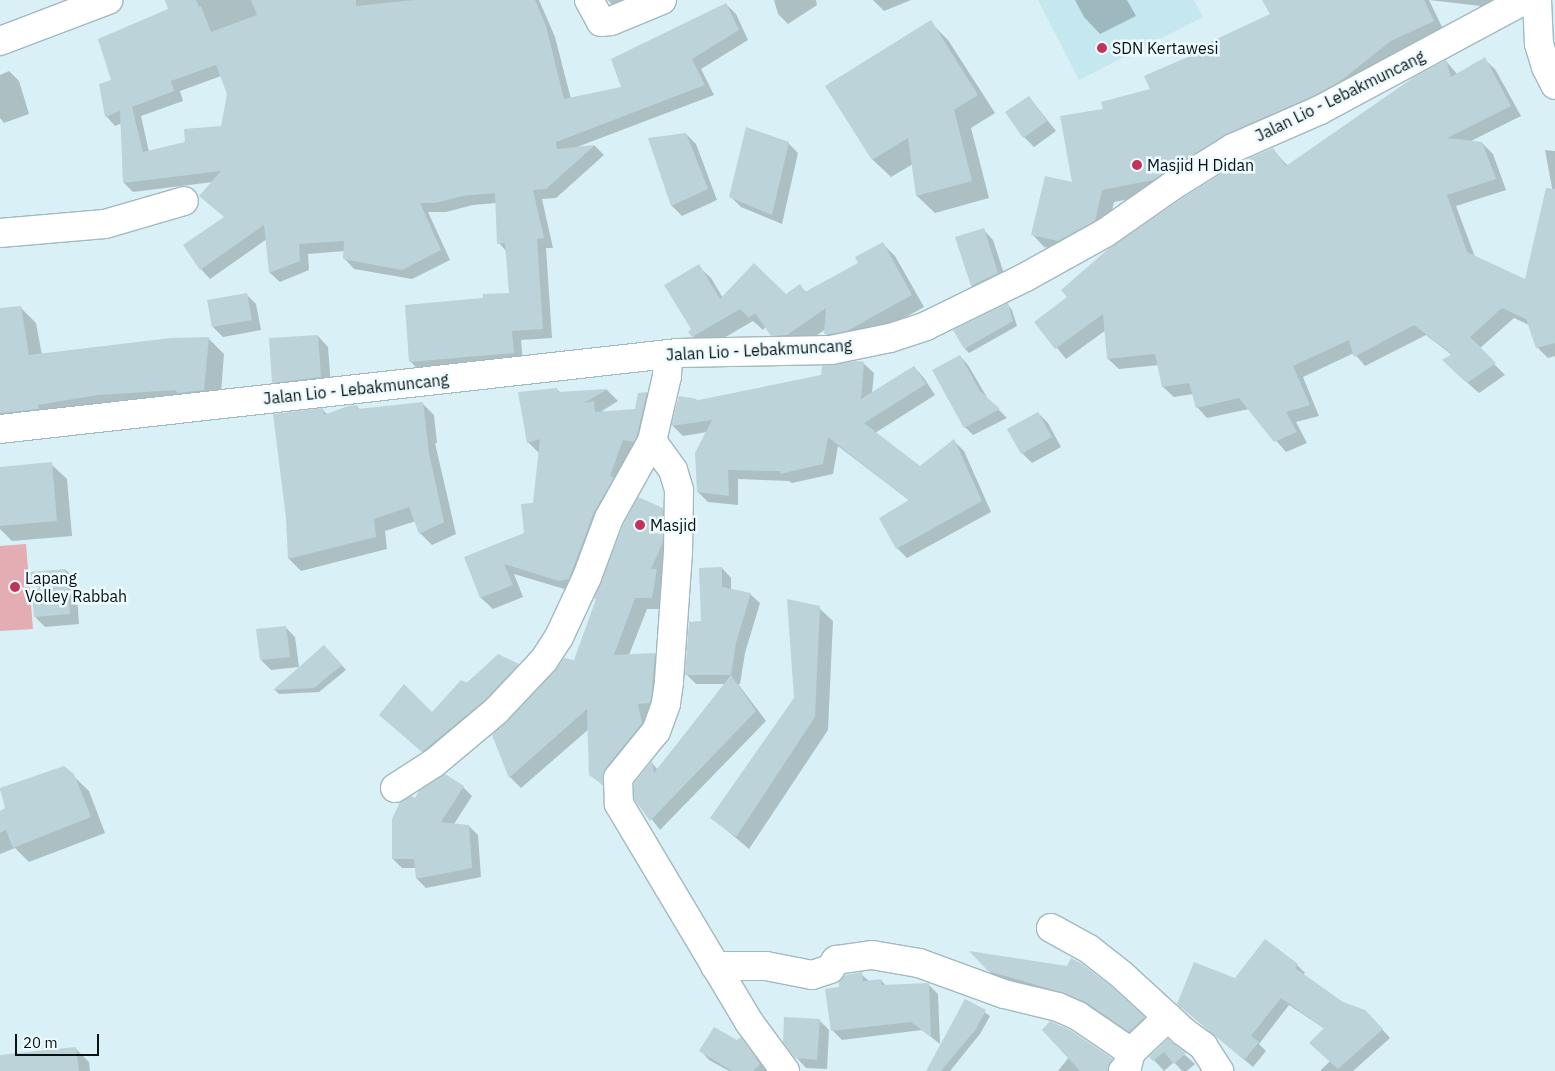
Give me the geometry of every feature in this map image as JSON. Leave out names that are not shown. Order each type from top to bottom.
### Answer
[{"type":"street","points":[[0,42],[108,0]]},
{"type":"street","points":[[589,0],[601,22],[611,21],[662,0]]},
{"type":"street","name":"Jalan Lio - Lebakmuncang","points":[[0,428],[668,354],[831,350],[890,338],[926,326],[1024,278],[1105,233],[1172,186],[1233,148],[1320,110],[1524,0]]},
{"type":"street","points":[[1537,0],[1539,44],[1546,67],[1555,85]]},
{"type":"street","points":[[0,233],[105,224],[184,201]]},
{"type":"street","points":[[396,788],[466,738],[496,711],[544,660],[559,637],[587,577],[609,518],[652,441],[667,376],[668,354]]},
{"type":"street","points":[[652,441],[673,470],[679,490],[680,506],[669,682],[666,704],[656,731],[618,778],[617,793],[619,804],[749,1022],[785,1071]]},
{"type":"street","points":[[1050,928],[1089,949],[1203,1046],[1219,1071]]},
{"type":"street","points":[[715,966],[766,966],[812,975],[830,969],[836,960],[872,955],[919,963],[1004,994],[1072,1013],[1127,1062],[1168,1016]]},
{"type":"shaded area","name":"SDN Kertawesi","points":[[1038,0],[1194,0],[1203,17],[1079,80]]},
{"type":"shaded area","name":"Lapang Volley Rabbah","points":[[26,544],[33,629],[0,631],[0,546]]},
{"type":"building","points":[[165,0],[196,0],[199,7],[201,6],[211,32],[257,15],[251,0],[356,0],[356,6],[414,0],[535,0],[546,26],[564,99],[621,87],[611,59],[726,3],[739,30],[692,59],[705,85],[556,142],[557,149],[595,145],[546,189],[533,190],[544,238],[537,239],[543,329],[512,331],[514,353],[409,362],[405,305],[483,298],[483,294],[509,293],[505,243],[497,244],[495,193],[463,196],[435,203],[420,203],[441,250],[402,270],[343,259],[344,241],[299,244],[300,261],[269,273],[264,225],[200,270],[183,245],[224,217],[199,196],[221,171],[123,183],[120,111],[105,117],[99,84],[111,80],[98,39],[168,9]],"holes":[[[216,65],[227,94],[221,126],[184,129],[185,142],[143,152],[132,107],[174,91],[171,81]]]},
{"type":"building","points":[[1262,0],[1424,0],[1434,21],[1391,41],[1339,82],[1313,96],[1227,134],[1153,180],[1102,190],[1095,221],[1058,241],[1031,235],[1045,176],[1072,182],[1060,116],[1103,109],[1101,102],[1150,89],[1144,76],[1197,53],[1195,49],[1270,14]]},
{"type":"building","points":[[931,20],[978,95],[954,110],[972,181],[916,196],[908,138],[872,160],[825,86]]},
{"type":"building","points":[[1485,57],[1511,106],[1447,138],[1482,142],[1496,179],[1447,195],[1467,252],[1525,279],[1546,188],[1555,189],[1555,343],[1536,348],[1526,319],[1502,308],[1470,337],[1496,363],[1467,383],[1442,360],[1452,354],[1414,325],[1354,357],[1349,340],[1293,366],[1310,405],[1286,412],[1297,432],[1274,442],[1239,398],[1196,408],[1189,383],[1162,387],[1155,354],[1107,359],[1103,314],[1055,349],[1034,322],[1067,297],[1061,290],[1107,250],[1181,199],[1240,162],[1273,148],[1286,166],[1414,77],[1446,60],[1451,77]]},
{"type":"building","points":[[1029,96],[1047,121],[1023,138],[1005,112]]},
{"type":"building","points":[[746,127],[789,142],[772,215],[729,197]]},
{"type":"building","points":[[686,133],[708,189],[671,206],[648,138]]},
{"type":"building","points":[[984,228],[998,273],[971,286],[955,237]]},
{"type":"building","points":[[883,242],[912,295],[847,331],[824,334],[826,308],[787,335],[771,336],[755,313],[749,318],[740,309],[692,337],[688,332],[691,329],[664,285],[699,264],[720,299],[754,263],[786,294],[800,284],[805,292],[858,263],[855,257]]},
{"type":"building","points":[[247,293],[252,320],[212,327],[207,300]]},
{"type":"building","points":[[1008,303],[1013,321],[964,349],[953,330]]},
{"type":"building","points":[[21,306],[29,355],[171,338],[209,337],[204,390],[177,393],[176,390],[98,395],[38,405],[39,409],[0,413],[0,308]]},
{"type":"building","points":[[318,335],[321,377],[272,383],[269,338]]},
{"type":"building","points":[[960,355],[980,391],[1000,409],[964,428],[932,370]]},
{"type":"building","points":[[855,361],[864,362],[861,399],[914,366],[926,384],[864,423],[920,466],[954,439],[982,501],[896,549],[879,518],[909,500],[828,437],[823,464],[780,474],[780,471],[728,470],[729,496],[697,492],[695,453],[712,420],[671,426],[679,396],[697,399],[694,401],[821,375],[822,366]]},
{"type":"building","points":[[557,388],[558,392],[608,389],[584,403],[594,401],[595,412],[635,409],[638,393],[647,392],[637,435],[634,442],[623,440],[610,476],[614,478],[594,512],[569,579],[559,581],[504,564],[513,585],[480,598],[464,557],[524,533],[521,504],[533,503],[540,439],[527,443],[518,392]]},
{"type":"building","points":[[423,402],[429,453],[444,522],[419,534],[409,507],[374,519],[376,537],[288,559],[286,518],[273,414],[323,408],[324,415],[348,406],[357,405],[358,409]]},
{"type":"building","points":[[1038,412],[1052,437],[1021,454],[1007,429]]},
{"type":"building","points":[[52,462],[57,521],[0,526],[0,467]]},
{"type":"building","points":[[638,497],[663,508],[663,542],[651,569],[657,569],[652,598],[635,598],[614,655],[655,653],[650,703],[638,704],[642,723],[606,768],[603,785],[589,775],[587,709],[509,778],[492,735],[555,671],[564,658],[574,660],[596,599],[594,599],[623,525]]},
{"type":"building","points":[[722,567],[722,587],[751,593],[736,643],[731,675],[685,675],[689,622],[701,621],[699,568]]},
{"type":"building","points":[[66,569],[70,614],[34,617],[30,572]]},
{"type":"building","points":[[787,599],[820,606],[815,717],[736,837],[710,818],[794,698]]},
{"type":"building","points":[[286,626],[290,657],[260,660],[256,629]]},
{"type":"building","points":[[324,645],[342,665],[314,688],[273,690]]},
{"type":"building","points":[[498,654],[519,664],[485,700],[422,752],[379,715],[404,684],[432,712],[461,680],[467,683]]},
{"type":"building","points":[[731,675],[756,711],[650,821],[634,799],[634,783],[652,761],[654,773]]},
{"type":"building","points":[[64,766],[74,774],[91,817],[13,848],[6,830],[0,833],[0,811],[5,808],[0,788]]},
{"type":"building","points":[[445,774],[464,786],[441,822],[469,825],[472,868],[416,879],[414,859],[392,859],[392,819],[400,802],[411,796],[415,798],[419,791]]},
{"type":"building","points":[[1265,939],[1298,964],[1295,968],[1343,1002],[1365,1010],[1383,1029],[1338,1069],[1309,1043],[1324,1028],[1281,998],[1251,1036],[1259,1042],[1244,1060],[1177,1004],[1194,962],[1235,978]]},
{"type":"building","points":[[969,951],[1067,966],[1071,958],[1112,987],[1145,1017],[1129,1032],[1087,1003],[1064,993],[988,971]]},
{"type":"building","points":[[862,972],[863,981],[881,979],[882,985],[929,983],[931,1037],[911,1022],[831,1031],[825,989],[839,987],[839,981],[845,975]]},
{"type":"building","points":[[965,999],[986,1010],[976,1029],[941,1071],[926,1071]]},
{"type":"building","points":[[784,1017],[820,1019],[817,1060],[795,1058],[783,1042]]},
{"type":"building","points":[[1050,1021],[1070,1030],[1113,1059],[1108,1071],[1080,1071],[1042,1030]]},
{"type":"building","points":[[714,1027],[737,1040],[741,1037],[760,1064],[753,1071],[732,1071],[699,1051]]},
{"type":"building","points":[[1168,1039],[1186,1053],[1174,1064],[1164,1052],[1153,1061],[1149,1057]]},
{"type":"building","points":[[76,1047],[79,1071],[0,1071],[0,1055]]},
{"type":"place","name":"SDN Kertawesi","points":[[1102,48]]},
{"type":"place","name":"Masjid H Didan","points":[[1137,165]]},
{"type":"place","name":"Masjid","points":[[640,525]]},
{"type":"place","name":"Lapang Volley Rabbah","points":[[15,587]]}]
